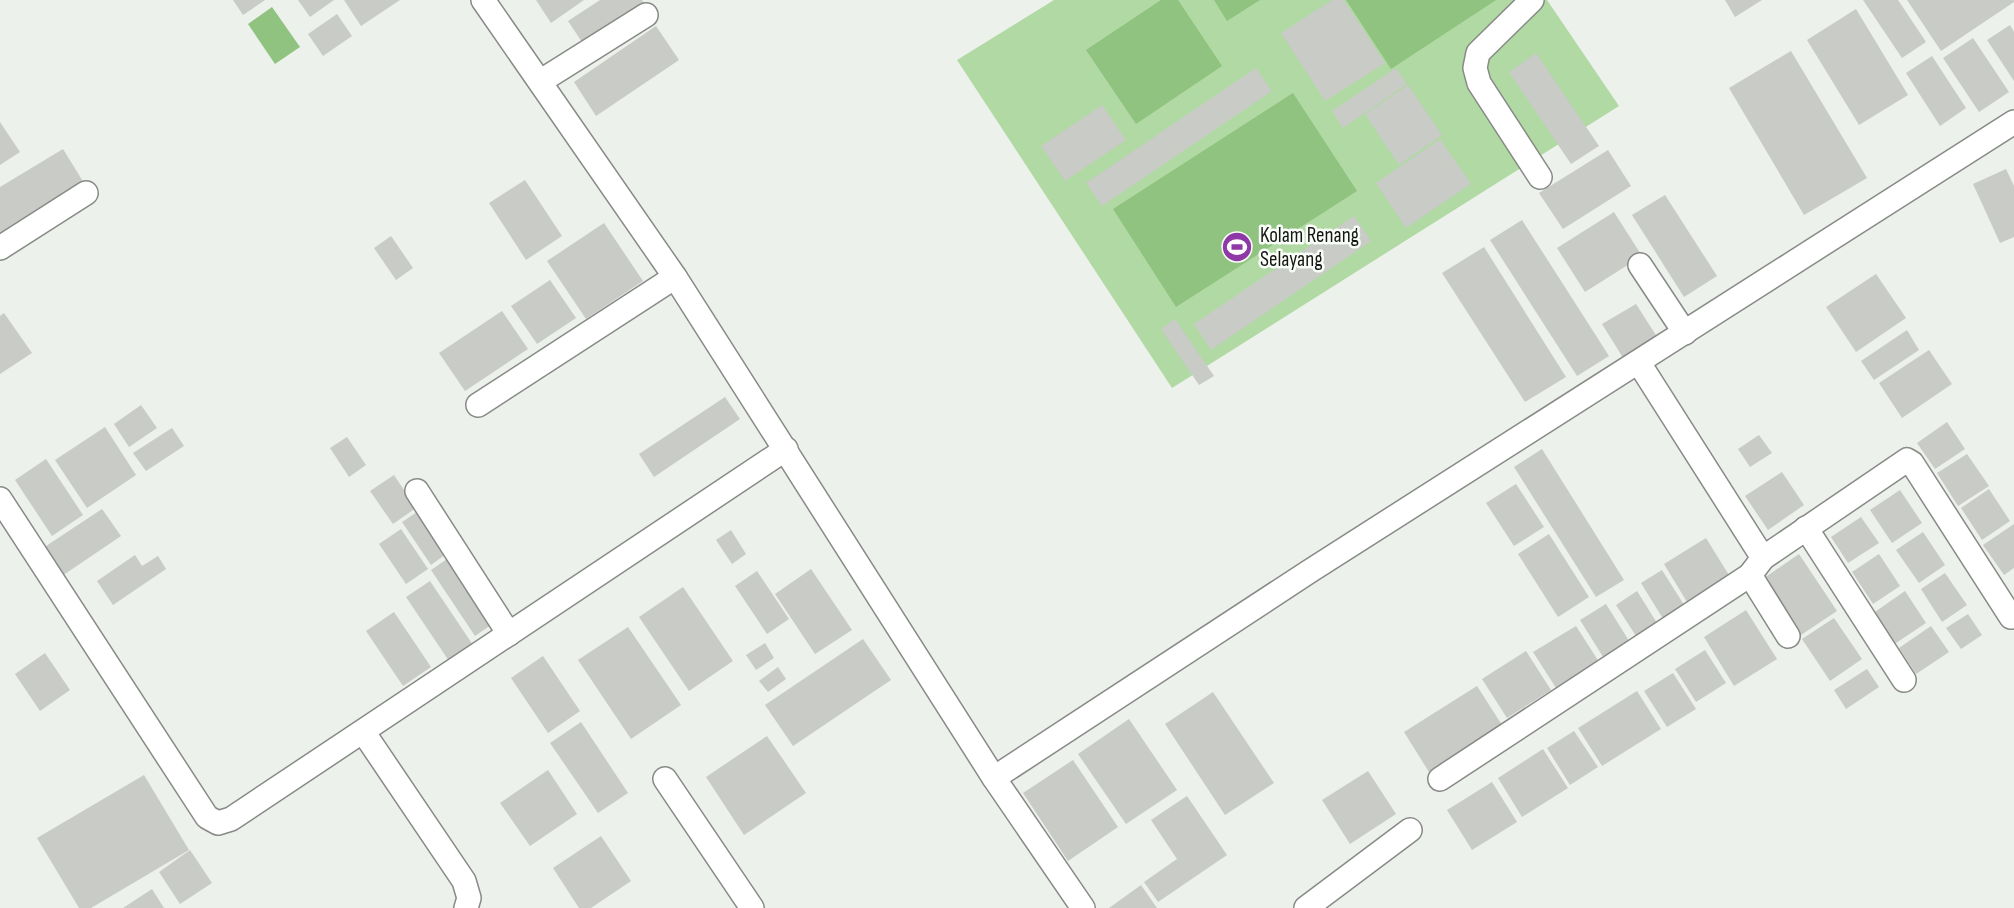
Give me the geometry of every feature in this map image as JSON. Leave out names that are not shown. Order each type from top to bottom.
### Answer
[{"type":"street","points":[[483,0],[675,277],[994,778],[1083,908]]},
{"type":"street","points":[[1532,0],[1478,53],[1475,68],[1479,83],[1540,177]]},
{"type":"street","points":[[541,81],[646,15]]},
{"type":"street","points":[[994,778],[1310,570],[2014,122]]},
{"type":"street","points":[[0,248],[86,193]]},
{"type":"street","points":[[1640,265],[1685,333]]},
{"type":"street","points":[[478,405],[675,277]]},
{"type":"street","points":[[1639,363],[1756,567],[1788,636]]},
{"type":"street","points":[[0,499],[208,817],[218,823],[231,819],[364,733],[786,449]]},
{"type":"street","points":[[1440,779],[1756,567],[1806,528],[1903,461],[1910,461],[2011,617]]},
{"type":"street","points":[[417,491],[509,634]]},
{"type":"street","points":[[1806,528],[1904,680]]},
{"type":"street","points":[[364,733],[464,881],[469,898],[466,908]]},
{"type":"street","points":[[665,779],[752,908]]},
{"type":"street","points":[[1306,908],[1410,830]]},
{"type":"shaded area","name":"Kolam Renang Selayang","points":[[1054,0],[1547,0],[1619,106],[1172,388],[957,60]]},
{"type":"shaded area","points":[[1161,0],[1178,0],[1222,66],[1136,124],[1086,50]]},
{"type":"shaded area","points":[[1214,0],[1260,0],[1227,21]]},
{"type":"shaded area","points":[[1346,0],[1496,0],[1391,69]]},
{"type":"shaded area","points":[[272,7],[300,47],[275,64],[248,24]]},
{"type":"shaded area","points":[[1293,93],[1357,191],[1176,307],[1113,209]]},
{"type":"building","points":[[233,0],[265,0],[243,15]]},
{"type":"building","points":[[298,0],[334,0],[310,17]]},
{"type":"building","points":[[344,0],[400,0],[361,26]]},
{"type":"building","points":[[536,0],[584,0],[551,23]]},
{"type":"building","points":[[600,0],[642,0],[647,7],[586,48],[568,21]]},
{"type":"building","points":[[1332,0],[1344,0],[1385,63],[1325,101],[1281,33]]},
{"type":"building","points":[[1725,0],[1762,0],[1735,17]]},
{"type":"building","points":[[1863,0],[1898,0],[1926,42],[1902,58]]},
{"type":"building","points":[[1907,0],[2014,0],[2014,2],[1941,51]]},
{"type":"building","points":[[1856,9],[1908,95],[1859,125],[1807,40]]},
{"type":"building","points":[[337,14],[352,36],[323,56],[308,34]]},
{"type":"building","points":[[2010,25],[2014,32],[2014,81],[1987,40]]},
{"type":"building","points":[[656,26],[679,60],[596,116],[574,82]]},
{"type":"building","points":[[1973,38],[2009,92],[1979,112],[1943,58]]},
{"type":"building","points":[[1791,51],[1867,178],[1804,215],[1729,88]]},
{"type":"building","points":[[1536,53],[1599,146],[1571,164],[1509,72]]},
{"type":"building","points":[[1932,56],[1966,108],[1940,126],[1906,73]]},
{"type":"building","points":[[1256,68],[1272,91],[1102,206],[1086,183]]},
{"type":"building","points":[[1396,68],[1407,84],[1343,128],[1332,111]]},
{"type":"building","points":[[1408,85],[1442,135],[1399,165],[1365,114]]},
{"type":"building","points":[[1102,105],[1126,140],[1065,181],[1041,146]]},
{"type":"building","points":[[0,122],[20,152],[0,165]]},
{"type":"building","points":[[1440,139],[1471,184],[1406,228],[1376,183]]},
{"type":"building","points":[[63,149],[84,183],[5,231],[7,235],[0,239],[0,187]]},
{"type":"building","points":[[1608,150],[1631,186],[1563,229],[1539,193]]},
{"type":"building","points":[[2006,169],[2014,186],[2014,237],[2000,243],[1973,184]]},
{"type":"building","points":[[525,180],[562,236],[526,260],[489,203]]},
{"type":"building","points":[[1665,195],[1717,276],[1684,297],[1632,215]]},
{"type":"building","points":[[1614,212],[1642,256],[1585,292],[1557,248]]},
{"type":"building","points":[[1354,216],[1371,241],[1211,350],[1194,324]]},
{"type":"building","points":[[1522,220],[1609,356],[1577,376],[1490,240]]},
{"type":"building","points":[[604,223],[643,281],[586,319],[547,261]]},
{"type":"building","points":[[391,236],[413,268],[396,280],[374,248]]},
{"type":"building","points":[[1484,247],[1566,377],[1525,402],[1442,273]]},
{"type":"building","points":[[1876,274],[1906,318],[1856,352],[1826,307]]},
{"type":"building","points":[[550,280],[576,318],[537,344],[511,306]]},
{"type":"building","points":[[1636,304],[1659,340],[1625,361],[1602,324]]},
{"type":"building","points":[[502,311],[528,349],[465,391],[439,353]]},
{"type":"building","points":[[4,313],[32,353],[0,374],[0,316]]},
{"type":"building","points":[[1175,319],[1214,376],[1199,385],[1161,329]]},
{"type":"building","points":[[1907,330],[1919,350],[1874,380],[1861,361]]},
{"type":"building","points":[[1929,350],[1952,384],[1902,418],[1879,383]]},
{"type":"building","points":[[725,397],[740,419],[654,477],[639,454]]},
{"type":"building","points":[[141,405],[157,428],[129,447],[114,424]]},
{"type":"building","points":[[1947,422],[1965,449],[1935,469],[1917,443]]},
{"type":"building","points":[[105,427],[136,475],[87,508],[55,460]]},
{"type":"building","points":[[172,428],[184,446],[146,471],[133,453]]},
{"type":"building","points":[[1759,435],[1772,453],[1750,467],[1738,449]]},
{"type":"building","points":[[347,437],[366,465],[349,477],[330,448]]},
{"type":"building","points":[[1542,449],[1624,580],[1596,597],[1514,467]]},
{"type":"building","points":[[1967,454],[1989,486],[1958,506],[1937,473]]},
{"type":"building","points":[[46,459],[83,515],[52,536],[15,480]]},
{"type":"building","points":[[1782,472],[1804,505],[1768,530],[1745,496]]},
{"type":"building","points":[[394,475],[416,508],[393,524],[370,491]]},
{"type":"building","points":[[1516,484],[1544,527],[1514,546],[1486,503]]},
{"type":"building","points":[[1989,489],[2010,521],[1982,540],[1961,508]]},
{"type":"building","points":[[1900,490],[1922,523],[1892,543],[1870,510]]},
{"type":"building","points":[[102,509],[121,536],[59,578],[40,550]]},
{"type":"building","points":[[417,512],[446,554],[431,565],[402,522]]},
{"type":"building","points":[[1861,517],[1879,543],[1848,563],[1831,537]]},
{"type":"building","points":[[2014,524],[2014,568],[2004,575],[1983,545]]},
{"type":"building","points":[[401,529],[428,569],[406,584],[379,544]]},
{"type":"building","points":[[731,530],[746,554],[732,564],[716,540]]},
{"type":"building","points":[[1923,532],[1945,565],[1919,583],[1896,550]]},
{"type":"building","points":[[1549,534],[1589,597],[1558,617],[1518,554]]},
{"type":"building","points":[[1706,538],[1732,580],[1690,607],[1664,564]]},
{"type":"building","points":[[1799,554],[1837,611],[1801,635],[1764,578]]},
{"type":"building","points":[[1879,554],[1900,586],[1873,604],[1852,572]]},
{"type":"building","points":[[135,555],[142,566],[158,556],[166,569],[113,605],[97,581]]},
{"type":"building","points":[[447,559],[491,625],[475,636],[431,570]]},
{"type":"building","points":[[811,569],[852,630],[815,654],[775,594]]},
{"type":"building","points":[[1662,570],[1686,608],[1665,622],[1641,583]]},
{"type":"building","points":[[757,571],[789,619],[767,634],[735,586]]},
{"type":"building","points":[[1945,573],[1967,605],[1942,622],[1921,589]]},
{"type":"building","points":[[430,581],[475,648],[451,664],[406,597]]},
{"type":"building","points":[[683,587],[733,661],[689,691],[639,617]]},
{"type":"building","points":[[1637,591],[1657,623],[1636,636],[1616,605]]},
{"type":"building","points":[[1905,591],[1926,623],[1893,645],[1872,614]]},
{"type":"building","points":[[1606,604],[1631,644],[1605,660],[1580,620]]},
{"type":"building","points":[[1746,610],[1777,659],[1734,686],[1704,637]]},
{"type":"building","points":[[394,612],[431,667],[403,686],[366,631]]},
{"type":"building","points":[[1968,614],[1982,635],[1961,649],[1946,628]]},
{"type":"building","points":[[1834,618],[1862,659],[1830,681],[1802,639]]},
{"type":"building","points":[[1576,626],[1601,665],[1558,691],[1533,652]]},
{"type":"building","points":[[1931,626],[1949,652],[1916,674],[1899,648]]},
{"type":"building","points":[[628,627],[681,705],[631,739],[578,660]]},
{"type":"building","points":[[863,639],[891,680],[793,746],[765,705]]},
{"type":"building","points":[[765,643],[774,658],[756,670],[746,655]]},
{"type":"building","points":[[1705,650],[1726,683],[1696,702],[1675,669]]},
{"type":"building","points":[[1526,651],[1551,690],[1507,718],[1482,679]]},
{"type":"building","points":[[45,653],[70,690],[40,711],[15,674]]},
{"type":"building","points":[[543,656],[580,711],[548,733],[511,678]]},
{"type":"building","points":[[778,667],[786,679],[768,692],[759,681]]},
{"type":"building","points":[[1867,669],[1879,687],[1846,709],[1834,690]]},
{"type":"building","points":[[1673,673],[1696,709],[1667,727],[1644,691]]},
{"type":"building","points":[[1477,686],[1502,725],[1429,772],[1404,732]]},
{"type":"building","points":[[1637,691],[1661,729],[1602,766],[1578,728]]},
{"type":"building","points":[[1213,692],[1274,783],[1225,815],[1165,724]]},
{"type":"building","points":[[1129,719],[1177,790],[1126,824],[1078,754]]},
{"type":"building","points":[[581,722],[628,793],[598,813],[550,743]]},
{"type":"building","points":[[1574,731],[1598,767],[1570,785],[1547,748]]},
{"type":"building","points":[[767,736],[806,793],[744,835],[706,777]]},
{"type":"building","points":[[1543,749],[1568,788],[1522,817],[1498,778]]},
{"type":"building","points":[[1073,760],[1118,827],[1068,861],[1023,793]]},
{"type":"building","points":[[548,770],[577,814],[530,846],[500,803]]},
{"type":"building","points":[[1368,771],[1396,814],[1350,844],[1322,800]]},
{"type":"building","points":[[144,775],[189,850],[91,908],[79,908],[37,838]]},
{"type":"building","points":[[1492,782],[1517,822],[1472,850],[1447,810]]},
{"type":"building","points":[[1187,796],[1227,855],[1158,902],[1144,882],[1177,859],[1151,820]]},
{"type":"building","points":[[601,836],[631,881],[591,908],[579,908],[553,868]]},
{"type":"building","points":[[190,850],[212,883],[180,904],[159,872]]},
{"type":"building","points":[[1141,885],[1157,908],[1109,908]]},
{"type":"building","points":[[152,889],[164,908],[123,908]]},
{"type":"place","name":"Kolam Renang Selayang","points":[[1237,247]]}]
